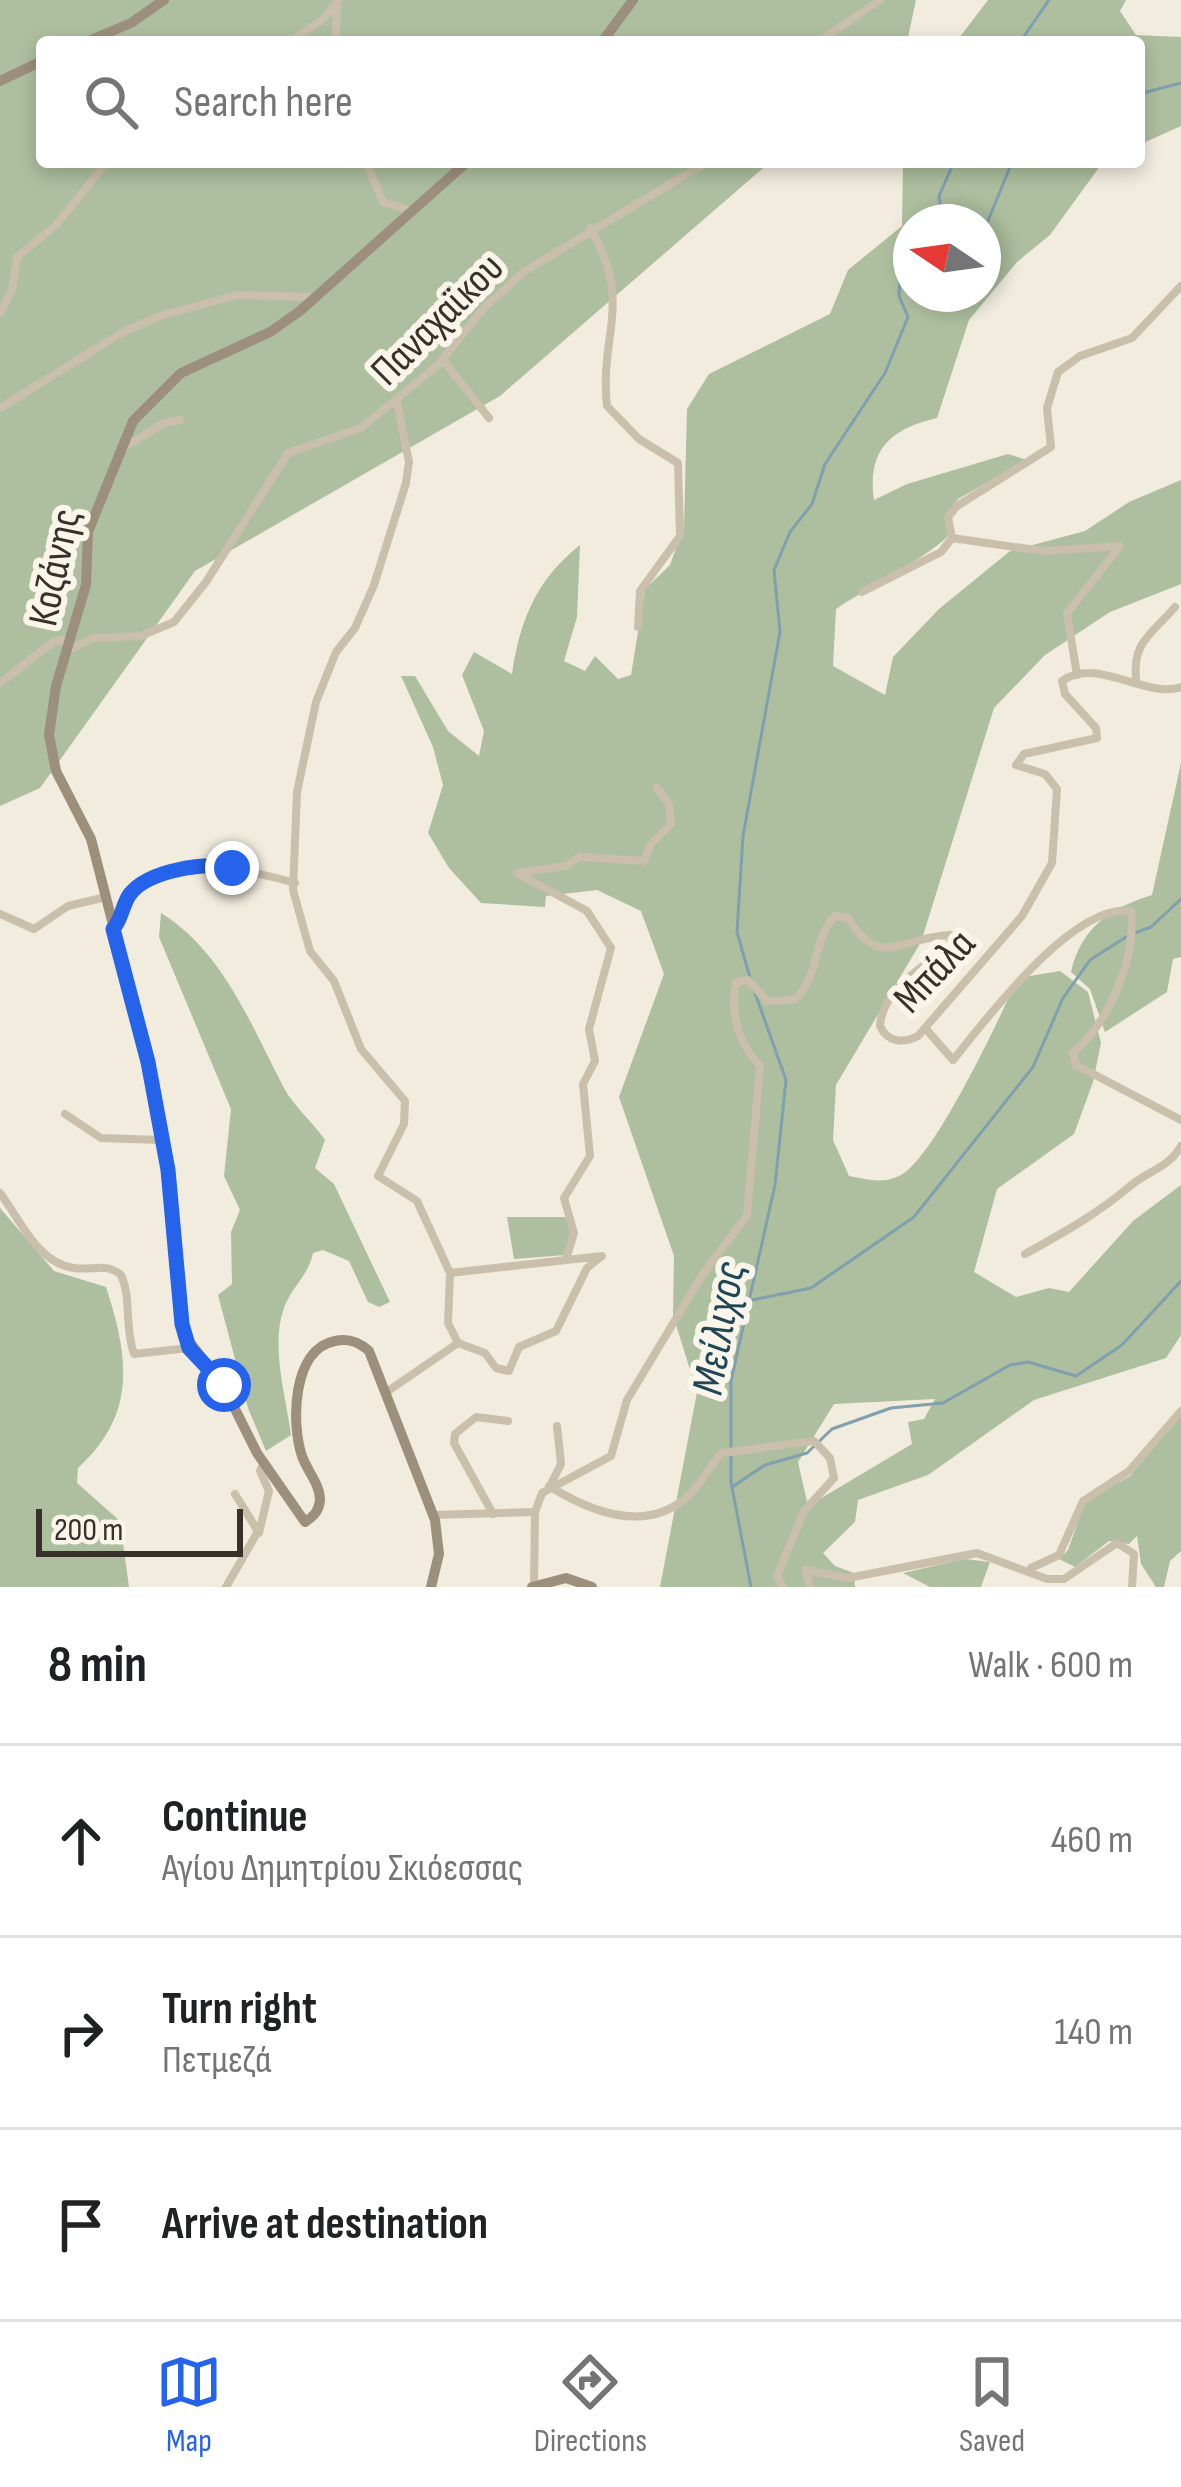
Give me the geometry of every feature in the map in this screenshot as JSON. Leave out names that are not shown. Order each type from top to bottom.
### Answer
[{"type":"street","points":[[100,36],[131,23],[164,0]]},
{"type":"street","points":[[606,36],[633,0]]},
{"type":"street","points":[[828,36],[873,10],[880,0]]},
{"type":"street","points":[[296,36],[338,2]]},
{"type":"street","points":[[336,36],[338,2]]},
{"type":"street","points":[[0,81],[36,64]]},
{"type":"street","points":[[0,313],[14,284],[17,257],[56,225],[102,168]]},
{"type":"street","points":[[369,168],[383,202],[411,212]]},
{"type":"street","name":"Κοζάνης","points":[[189,1348],[182,1324],[171,1192],[148,1062],[90,834],[49,745],[51,705],[86,585],[88,532],[138,414],[181,373],[270,332],[316,297],[460,168]]},
{"type":"street","name":"Παναχαϊκου","points":[[0,682],[53,642],[141,636],[175,622],[206,583],[283,457],[299,446],[358,429],[397,402],[443,360],[502,289],[590,228],[695,168]]},
{"type":"street","points":[[590,228],[608,261],[616,304],[608,406],[638,439],[678,464],[680,536],[640,591],[638,627]]},
{"type":"street","points":[[862,592],[941,552],[952,538],[948,517],[957,506],[1052,447],[1047,408],[1058,372],[1080,356],[1132,338],[1181,286]]},
{"type":"street","points":[[0,408],[123,332],[160,316],[205,308],[238,295],[316,297]]},
{"type":"street","points":[[443,360],[489,418]]},
{"type":"street","points":[[397,402],[409,462],[406,483],[374,585],[355,628],[336,652],[316,702],[297,792],[294,899],[312,954],[334,981],[365,1057],[405,1101],[406,1119],[378,1176],[417,1201],[450,1273],[448,1323],[458,1343],[485,1353],[496,1368],[509,1372],[520,1347],[556,1331],[587,1268],[603,1258],[567,1256],[450,1273]]},
{"type":"street","points":[[122,448],[164,423],[180,420]]},
{"type":"street","points":[[952,538],[1043,550],[1120,546],[1067,613],[1077,675],[1136,680],[1151,690],[1181,687]]},
{"type":"street","points":[[1136,680],[1133,653],[1138,642],[1175,607]]},
{"type":"street","name":"Μπάλα","points":[[550,1485],[611,1456],[627,1400],[700,1276],[747,1215],[760,1066],[742,1046],[734,1007],[736,982],[748,980],[759,995],[785,1004],[802,993],[835,916],[848,918],[860,940],[874,947],[951,935],[949,946],[890,995],[880,1018],[882,1031],[894,1040],[910,1040],[926,1029],[1022,916],[1052,863],[1057,789],[1045,774],[1016,765],[1024,754],[1097,738],[1096,728],[1061,686],[1065,677],[1077,675]]},
{"type":"street","points":[[567,1256],[574,1233],[564,1198],[590,1156],[583,1090],[596,1052],[589,1029],[611,948],[587,911],[517,872],[566,866],[579,857],[644,861],[650,845],[671,824],[668,804],[657,788]]},
{"type":"street","points":[[113,929],[136,889],[189,868],[227,866],[295,883]]},
{"type":"street","points":[[0,914],[34,929],[68,906],[107,897]]},
{"type":"street","points":[[926,1029],[953,1060],[1003,998],[1088,919],[1110,908],[1131,911],[1133,934],[1112,1002],[1073,1053],[1076,1065],[1181,1120]]},
{"type":"street","points":[[65,1114],[101,1138],[161,1140]]},
{"type":"street","points":[[1024,1254],[1116,1203],[1128,1187],[1173,1160],[1181,1146]]},
{"type":"street","points":[[0,1193],[30,1241],[52,1258],[70,1268],[100,1266],[119,1273],[127,1293],[124,1325],[134,1354],[189,1348],[224,1385],[264,1463],[289,1495],[297,1518],[311,1519],[319,1492],[300,1452],[297,1406],[306,1366],[318,1347],[338,1340],[362,1344],[375,1358],[397,1432],[434,1515],[439,1548],[431,1587]]},
{"type":"street","points":[[388,1391],[458,1343]]},
{"type":"street","points":[[1029,1569],[1059,1555],[1083,1501],[1129,1472],[1181,1411]]},
{"type":"street","points":[[493,1514],[454,1444],[455,1434],[476,1417],[508,1421]]},
{"type":"street","points":[[557,1426],[561,1464],[535,1512],[533,1586],[566,1578],[592,1587]]},
{"type":"street","points":[[550,1485],[577,1503],[624,1518],[644,1518],[664,1512],[691,1493],[731,1451],[817,1443],[830,1458],[834,1478],[804,1511],[777,1576],[783,1587]]},
{"type":"street","points":[[226,1587],[257,1533],[269,1494],[260,1471],[264,1463]]},
{"type":"street","points":[[235,1494],[257,1533]]},
{"type":"street","points":[[434,1515],[535,1512]]},
{"type":"street","points":[[810,1587],[806,1570],[848,1577],[977,1553],[1063,1583],[1118,1543],[1134,1554],[1132,1587]]},
{"type":"green space","points":[[0,0],[916,0],[908,36],[36,36],[36,168],[763,168],[500,396],[195,571],[40,788],[0,806]]},
{"type":"green space","points":[[988,0],[1126,0],[1120,11],[1136,35],[1181,37],[1181,126],[1145,142],[1145,36],[961,36]]},
{"type":"green space","points":[[903,168],[1099,168],[1050,235],[1001,281],[1001,204],[902,204]]},
{"type":"green space","points":[[893,233],[893,312],[976,312],[937,418],[906,428],[878,455],[874,500],[907,484],[1008,454],[1027,460],[958,499],[945,517],[949,534],[943,541],[836,609],[833,666],[885,695],[893,657],[939,609],[1010,551],[1085,531],[1129,502],[1181,480],[1181,584],[1110,612],[1045,655],[994,708],[921,942],[836,1085],[833,1140],[849,1176],[884,1180],[904,1173],[950,1112],[1018,978],[1060,971],[1088,992],[1101,1043],[1093,1082],[1074,1134],[997,1189],[974,1272],[1016,1297],[1049,1288],[1069,1292],[1133,1221],[1181,1185],[1181,1335],[1166,1358],[1034,1400],[928,1475],[858,1500],[855,1522],[823,1553],[835,1566],[854,1573],[855,1587],[660,1587],[697,1392],[673,1315],[674,1256],[619,1097],[664,974],[641,911],[597,890],[546,896],[545,907],[481,903],[449,868],[428,833],[443,785],[433,747],[401,676],[415,676],[448,731],[479,756],[484,731],[462,675],[474,652],[512,674],[532,602],[552,572],[580,545],[577,617],[564,661],[585,671],[595,656],[618,679],[631,675],[645,589],[670,565],[684,526],[687,409],[709,374],[830,314],[848,270]],"holes":[[[935,1399],[924,1419],[908,1422],[912,1444],[808,1506],[798,1462],[834,1404]]]},
{"type":"green space","points":[[1181,763],[1181,957],[1173,959],[1167,992],[1105,1032],[1090,989],[1071,972],[1082,943],[1100,922],[1123,906],[1152,895]]},
{"type":"green space","points":[[161,913],[183,929],[219,969],[288,1095],[325,1140],[315,1168],[334,1184],[390,1302],[379,1307],[368,1302],[349,1261],[323,1250],[313,1253],[286,1303],[280,1325],[279,1356],[291,1435],[266,1451],[248,1408],[218,1295],[232,1284],[231,1232],[240,1210],[224,1176],[231,1109],[159,937]]},
{"type":"green space","points":[[0,1208],[54,1271],[106,1287],[120,1338],[123,1384],[110,1427],[78,1468],[77,1483],[120,1521],[129,1587],[0,1587]]},
{"type":"green space","points":[[507,1217],[565,1217],[572,1231],[565,1255],[514,1259]]},
{"type":"green space","points":[[1181,1415],[1181,1551],[1170,1561],[1164,1587],[1156,1587],[1141,1564],[1137,1536],[1129,1544],[1109,1541],[1075,1567],[1059,1559],[1068,1550],[1085,1502],[1130,1476]]},
{"type":"green space","points":[[965,1559],[990,1562],[981,1587],[930,1587],[903,1573]]},
{"type":"waterway","points":[[1024,36],[1049,0]]},
{"type":"waterway","points":[[1145,92],[1181,83]]},
{"type":"waterway","points":[[940,204],[951,168]]},
{"type":"waterway","points":[[995,204],[1010,168]]},
{"type":"waterway","points":[[751,981],[737,932],[743,836],[780,632],[774,570],[790,532],[812,504],[825,464],[885,373],[908,317],[906,312]]},
{"type":"waterway","points":[[1135,933],[1151,927],[1181,899]]},
{"type":"waterway","points":[[752,1300],[811,1288],[914,1217],[1033,1067],[1063,998],[1090,960],[1126,937]]},
{"type":"waterway","name":"Μείλιχος","points":[[751,1587],[731,1482],[731,1381],[775,1185],[786,1080],[754,990]]},
{"type":"waterway","points":[[732,1487],[765,1465],[807,1453],[832,1429],[891,1408],[943,1403],[1010,1365],[1028,1362],[1076,1376],[1122,1345],[1181,1281]]},
{"type":"route","points":[[224,1385],[189,1348],[184,1336],[168,1170],[148,1062],[113,929],[130,893],[144,884],[189,868],[232,868]]}]
